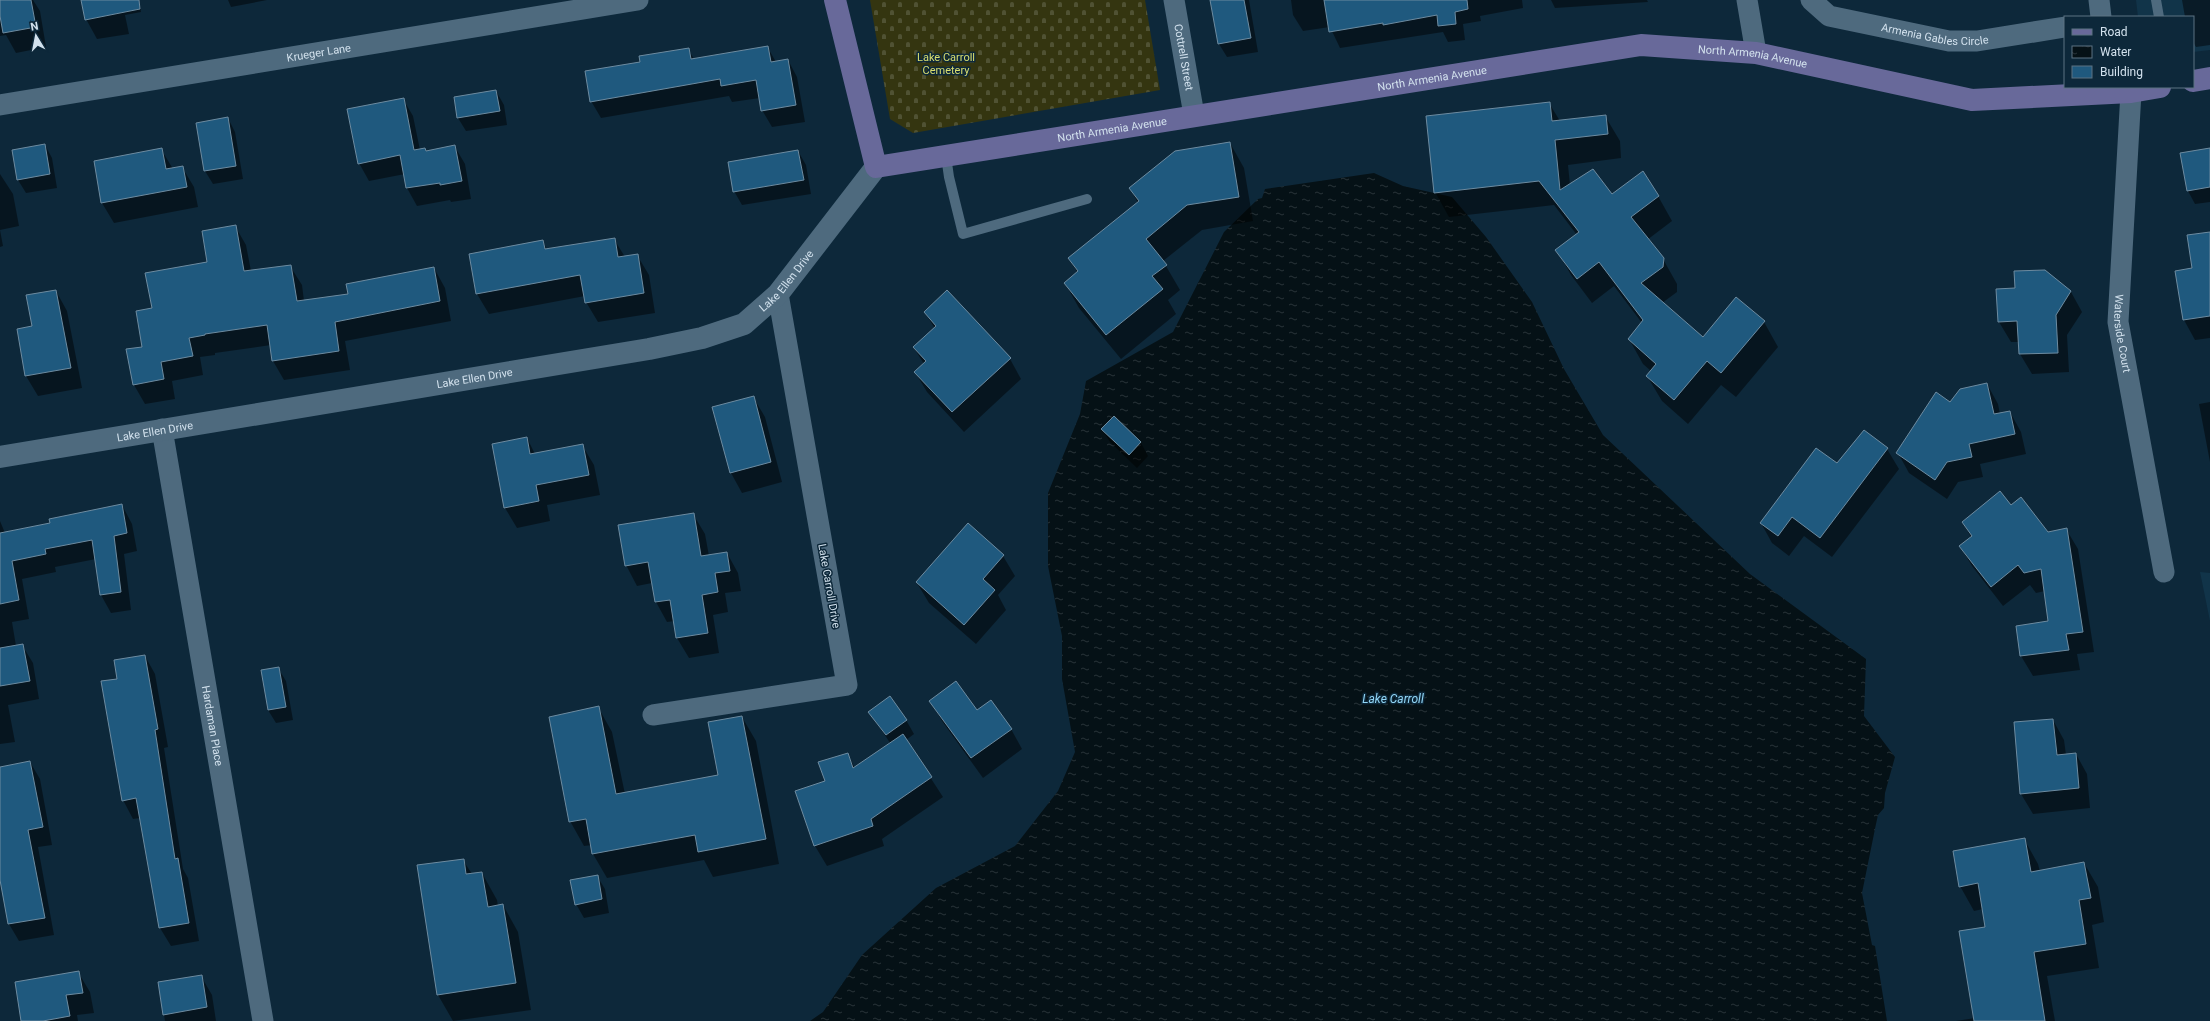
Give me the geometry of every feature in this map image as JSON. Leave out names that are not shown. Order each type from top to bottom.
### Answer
[{"type":"main road","points":[[835,0],[876,167]]},
{"type":"main road","name":"North Armenia Avenue","points":[[876,167],[1194,115],[1641,45],[1756,53],[1972,100],[2082,91],[2117,91],[2149,88]]},
{"type":"main road","points":[[2194,81],[2210,78]]},
{"type":"street","name":"Krueger Lane","points":[[0,105],[638,0]]},
{"type":"street","name":"Cottrell Street","points":[[1174,0],[1194,115]]},
{"type":"street","points":[[1747,0],[1756,53]]},
{"type":"street","name":"Armenia Gables Circle","points":[[1811,0],[1829,16],[1949,41],[1978,41],[2064,28]]},
{"type":"street","points":[[2099,0],[2101,16]]},
{"type":"street","name":"Waterside Court","points":[[2117,91],[2118,322],[2164,572]]},
{"type":"street","name":"Lake Ellen Drive","points":[[0,457],[649,349],[702,338],[744,324],[778,294],[876,167]]},
{"type":"street","name":"Lake Carroll Drive","points":[[653,716],[846,685],[778,294]]},
{"type":"street","name":"Hardaman Place","points":[[162,430],[263,1021]]},
{"type":"lane","points":[[2156,0],[2159,16]]},
{"type":"lane","points":[[946,156],[949,177],[963,234],[1086,199]]},
{"type":"shaded area","points":[[2136,0],[2210,0],[2210,50],[2194,52],[2194,16],[2138,16]]},
{"type":"shaded area","points":[[2200,572],[2210,573],[2210,621]]},
{"type":"green space","name":"Lake Carroll Cemetery","points":[[870,0],[1145,0],[1160,90],[913,133],[890,119]]},
{"type":"water","name":"Lake Carroll","points":[[1374,173],[1403,186],[1452,197],[1486,237],[1532,302],[1564,369],[1603,435],[1750,574],[1866,659],[1864,716],[1895,757],[1885,793],[1884,808],[1878,815],[1862,893],[1872,945],[1875,946],[1887,1021],[810,1021],[823,1012],[862,955],[936,888],[1015,846],[1058,791],[1075,752],[1062,679],[1062,636],[1048,566],[1048,493],[1080,414],[1086,381],[1173,332],[1224,232],[1258,199],[1262,198],[1265,189]]},
{"type":"building","points":[[0,0],[31,0],[36,27],[3,33],[0,16]]},
{"type":"building","points":[[81,0],[139,0],[140,9],[85,20]]},
{"type":"building","points":[[1210,0],[1244,0],[1251,38],[1218,44]]},
{"type":"building","points":[[1324,0],[1467,0],[1468,9],[1455,12],[1456,24],[1438,26],[1437,15],[1383,25],[1383,23],[1329,32]]},
{"type":"building","points":[[768,46],[771,62],[788,59],[796,105],[761,111],[756,80],[721,86],[720,79],[590,102],[585,71],[640,62],[639,56],[689,48],[691,59]]},
{"type":"building","points":[[496,90],[500,111],[457,118],[454,97]]},
{"type":"building","points":[[404,98],[414,150],[425,148],[426,151],[455,145],[462,181],[440,185],[440,183],[406,188],[400,155],[358,164],[347,109]]},
{"type":"building","points":[[1550,102],[1552,121],[1606,115],[1608,134],[1555,140],[1560,190],[1593,169],[1612,194],[1643,171],[1659,196],[1631,217],[1664,258],[1663,267],[1641,283],[1703,337],[1736,297],[1765,321],[1721,373],[1707,361],[1674,400],[1646,376],[1656,364],[1628,339],[1643,320],[1599,262],[1577,279],[1555,250],[1579,232],[1539,181],[1434,193],[1426,116]]},
{"type":"building","points":[[228,117],[236,166],[204,171],[196,123]]},
{"type":"building","points":[[1230,142],[1239,197],[1187,205],[1146,239],[1167,265],[1152,276],[1163,289],[1106,335],[1064,283],[1078,271],[1068,258],[1139,201],[1129,188],[1175,151]]},
{"type":"building","points":[[45,144],[50,174],[17,180],[12,150]]},
{"type":"building","points":[[162,148],[166,169],[183,166],[187,187],[101,203],[94,161]]},
{"type":"building","points":[[2210,148],[2210,187],[2187,191],[2180,153]]},
{"type":"building","points":[[798,150],[804,180],[733,192],[728,162]]},
{"type":"building","points":[[236,225],[244,271],[291,265],[297,301],[348,294],[346,284],[434,267],[440,301],[335,322],[339,351],[272,361],[267,325],[205,334],[189,338],[193,356],[161,362],[164,379],[133,385],[126,349],[142,347],[136,311],[152,308],[145,273],[207,262],[202,231]]},
{"type":"building","points":[[2210,232],[2210,316],[2183,320],[2175,271],[2192,268],[2187,235]]},
{"type":"building","points":[[615,238],[618,257],[638,254],[644,293],[585,303],[580,275],[476,294],[469,254],[543,240],[545,249]]},
{"type":"building","points":[[2045,270],[2071,291],[2056,315],[2058,353],[2019,354],[2017,321],[1998,322],[1996,289],[2015,288],[2014,271]]},
{"type":"building","points":[[56,290],[71,368],[25,376],[17,329],[32,326],[26,295]]},
{"type":"building","points":[[947,290],[1011,358],[952,412],[914,372],[926,361],[913,347],[936,326],[924,312]]},
{"type":"building","points":[[1987,383],[1994,414],[2010,411],[2015,434],[1969,444],[1972,457],[1947,462],[1935,480],[1896,453],[1936,392],[1950,402],[1960,389]]},
{"type":"building","points":[[754,396],[771,462],[730,473],[712,407]]},
{"type":"building","points":[[1114,416],[1141,442],[1129,455],[1101,429]]},
{"type":"building","points":[[1864,430],[1888,448],[1820,538],[1792,517],[1778,536],[1760,523],[1816,448],[1837,463]]},
{"type":"building","points":[[527,437],[530,454],[583,444],[589,475],[536,485],[539,501],[504,508],[492,444]]},
{"type":"building","points":[[2000,491],[2011,505],[2021,497],[2048,532],[2067,528],[2083,632],[2066,634],[2069,650],[2020,656],[2016,626],[2048,621],[2041,569],[2024,573],[2018,565],[1991,587],[1959,546],[1972,536],[1962,522]]},
{"type":"building","points":[[122,504],[127,533],[114,536],[121,592],[100,595],[92,540],[45,549],[46,554],[12,561],[19,600],[0,604],[0,533],[50,523],[49,519]]},
{"type":"building","points":[[694,513],[701,556],[727,552],[730,571],[715,573],[718,592],[702,595],[708,633],[676,638],[670,600],[655,602],[648,562],[625,566],[618,525]]},
{"type":"building","points":[[968,523],[1004,555],[983,579],[995,590],[964,625],[916,582]]},
{"type":"building","points":[[23,644],[30,681],[0,686],[0,648]]},
{"type":"building","points":[[145,655],[158,729],[155,730],[175,859],[178,858],[189,923],[159,928],[136,798],[122,801],[101,681],[117,679],[114,660]]},
{"type":"building","points":[[279,667],[286,707],[268,710],[261,670]]},
{"type":"building","points":[[956,681],[977,710],[991,700],[1012,729],[971,758],[929,701]]},
{"type":"building","points":[[890,696],[907,720],[886,735],[868,712]]},
{"type":"building","points":[[599,706],[616,794],[718,775],[708,722],[742,716],[766,839],[698,852],[695,835],[592,854],[586,819],[569,822],[549,717]]},
{"type":"building","points":[[2053,719],[2057,755],[2076,753],[2079,788],[2020,794],[2014,722]]},
{"type":"building","points":[[903,734],[932,777],[871,819],[873,826],[814,846],[795,791],[825,781],[818,762],[848,753],[853,768]]},
{"type":"building","points":[[30,761],[43,827],[28,830],[45,918],[8,924],[0,880],[0,767]]},
{"type":"building","points":[[2025,838],[2031,872],[2084,862],[2091,898],[2079,900],[2086,944],[2034,952],[2045,1021],[1974,1021],[1959,931],[1985,927],[1978,883],[1959,887],[1953,851]]},
{"type":"building","points":[[464,859],[466,874],[482,872],[488,907],[503,904],[516,983],[437,995],[417,865]]},
{"type":"building","points":[[598,875],[602,899],[575,905],[570,880]]},
{"type":"building","points":[[79,971],[83,993],[66,995],[70,1016],[43,1021],[21,1021],[15,982]]},
{"type":"building","points":[[202,975],[207,1007],[163,1015],[158,982]]}]
